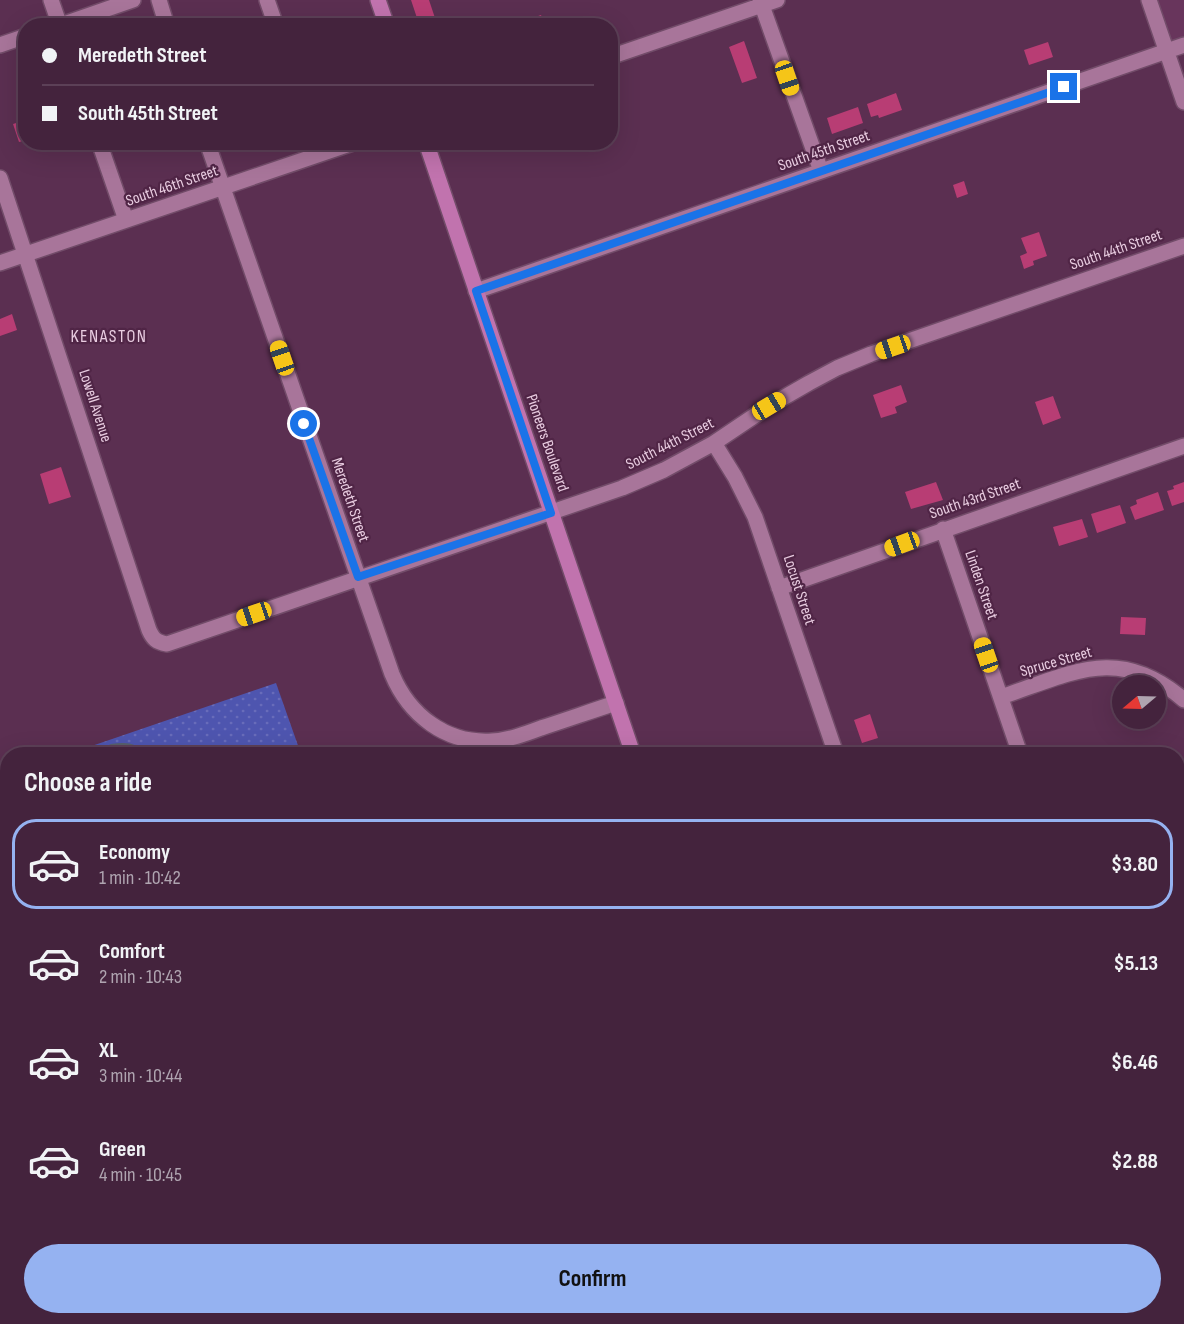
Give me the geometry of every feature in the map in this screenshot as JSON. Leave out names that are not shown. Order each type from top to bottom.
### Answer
[{"type":"main road","points":[[378,0],[384,18]]},
{"type":"main road","name":"Pioneers Boulevard","points":[[429,150],[631,747]]},
{"type":"street","points":[[51,0],[57,18]]},
{"type":"street","points":[[80,18],[133,0]]},
{"type":"street","points":[[159,0],[165,18]]},
{"type":"street","points":[[267,0],[273,18]]},
{"type":"street","points":[[618,54],[761,3],[777,0]]},
{"type":"street","points":[[1149,0],[1184,102]]},
{"type":"street","points":[[761,3],[820,171]]},
{"type":"street","points":[[0,45],[18,39]]},
{"type":"street","name":"South 45th Street","points":[[476,291],[1184,45]]},
{"type":"street","points":[[102,150],[126,220]]},
{"type":"street","name":"Meredeth Street","points":[[210,150],[358,577],[398,687],[405,700],[429,723],[455,736],[473,741],[511,738],[615,703]]},
{"type":"street","name":"South 46th Street","points":[[0,263],[222,188],[315,150]]},
{"type":"street","name":"Lowell Avenue","points":[[0,178],[149,630],[153,639],[159,643]]},
{"type":"street","name":"South 44th Street","points":[[159,643],[167,644],[177,641],[622,488],[664,470],[714,443],[769,406],[837,368],[871,354],[1184,246]]},
{"type":"street","name":"Locust Street","points":[[714,443],[735,477],[755,517],[834,747]]},
{"type":"street","name":"South 43rd Street","points":[[779,588],[1184,446]]},
{"type":"street","name":"Linden Street","points":[[943,529],[1018,747]]},
{"type":"street","name":"Spruce Street","points":[[1001,697],[1080,671],[1116,667],[1134,670],[1152,677],[1184,700]]},
{"type":"shaded area","points":[[1149,0],[1184,0],[1184,45],[1166,51]]},
{"type":"shaded area","points":[[276,683],[299,747],[89,747]]},
{"type":"building","points":[[411,0],[429,0],[435,18],[417,18]]},
{"type":"building","points":[[744,41],[757,78],[742,83],[729,47]]},
{"type":"building","points":[[1048,42],[1053,57],[1029,65],[1024,50]]},
{"type":"building","points":[[896,93],[902,110],[879,118],[878,115],[871,117],[867,104]]},
{"type":"building","points":[[858,107],[863,123],[832,134],[827,118]]},
{"type":"building","points":[[18,122],[18,139],[13,124]]},
{"type":"building","points":[[964,181],[968,194],[957,198],[953,185]]},
{"type":"building","points":[[1039,232],[1047,256],[1033,261],[1034,265],[1024,269],[1020,256],[1027,253],[1021,238]]},
{"type":"building","points":[[12,314],[17,330],[0,336],[0,319]]},
{"type":"building","points":[[901,385],[907,402],[895,407],[897,413],[881,418],[873,395]]},
{"type":"building","points":[[1053,396],[1061,418],[1043,425],[1035,402]]},
{"type":"building","points":[[61,467],[71,497],[49,504],[40,474]]},
{"type":"building","points":[[936,482],[943,500],[911,509],[905,492]]},
{"type":"building","points":[[1184,482],[1184,502],[1172,506],[1167,491]]},
{"type":"building","points":[[1158,492],[1164,510],[1135,520],[1130,507],[1137,504],[1136,500]]},
{"type":"building","points":[[1120,505],[1126,523],[1097,533],[1091,514]]},
{"type":"building","points":[[1082,519],[1088,537],[1059,546],[1053,527]]},
{"type":"building","points":[[1121,617],[1146,618],[1145,635],[1120,634]]},
{"type":"building","points":[[870,714],[878,738],[862,743],[854,720]]},
{"type":"waterway","points":[[111,746],[134,747]]},
{"type":"district","name":"KENASTON","points":[[109,336]]},
{"type":"route","points":[[304,424],[358,577],[551,513],[476,291],[1064,87]]}]
